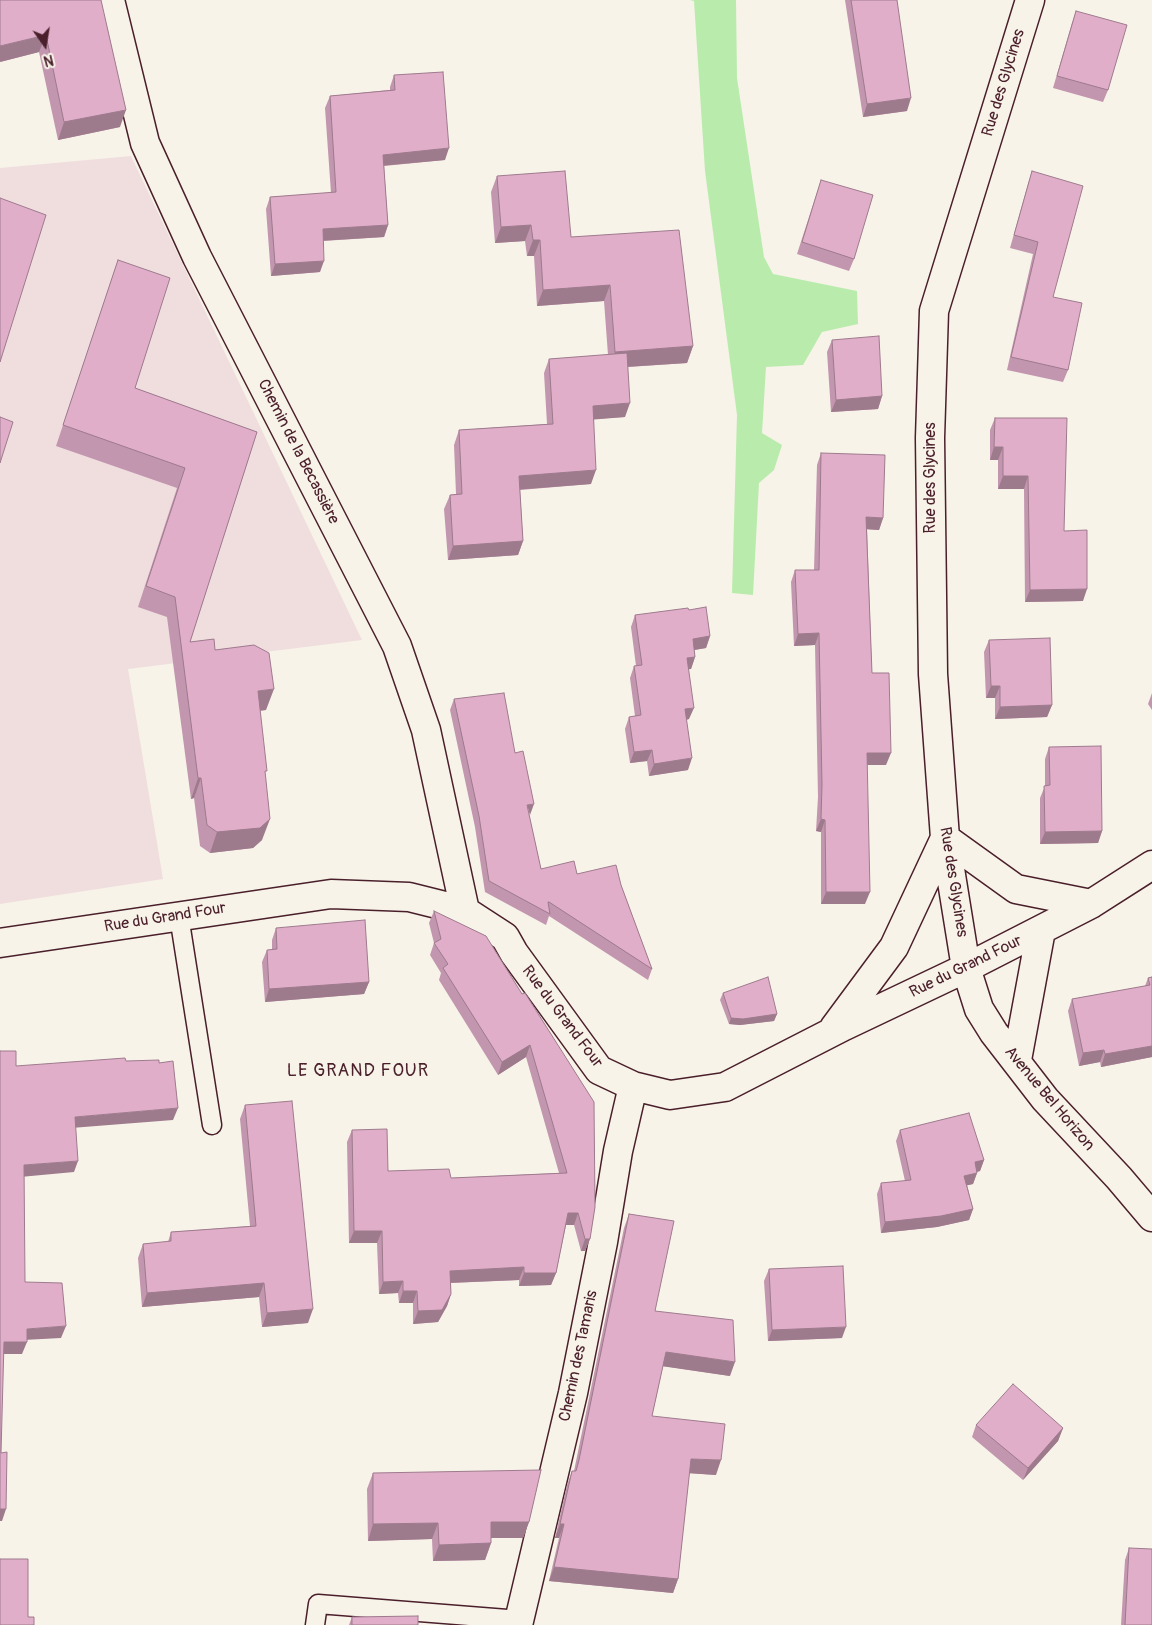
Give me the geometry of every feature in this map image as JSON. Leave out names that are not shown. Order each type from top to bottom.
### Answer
[{"type":"street","name":"Chemin de la Becassière","points":[[110,0],[145,143],[198,257],[397,646],[426,730],[465,911]]},
{"type":"street","name":"Rue des Glycines","points":[[966,968],[945,838],[933,674],[930,438],[934,311],[1030,0]]},
{"type":"street","points":[[830,1033],[894,947],[945,838],[1016,889],[1091,904]]},
{"type":"street","name":"Rue du Grand Four","points":[[0,943],[331,894],[409,896],[465,911],[505,937],[514,953],[599,1070],[633,1086],[670,1095],[725,1087],[830,1033],[1041,930],[1091,904],[1152,865]]},
{"type":"street","points":[[1017,1060],[1041,930]]},
{"type":"street","name":"Avenue Bel Horizon","points":[[966,968],[979,1009],[994,1033],[1017,1060],[1045,1099],[1152,1217]]},
{"type":"street","name":"Chemin des Tamaris","points":[[519,1623],[572,1392],[603,1242],[618,1151],[633,1086]]},
{"type":"lane","points":[[180,916],[212,1125]]},
{"type":"lane","points":[[315,1625],[318,1604],[519,1623]]},
{"type":"shaded area","points":[[131,156],[362,640],[128,669],[163,879],[0,904],[0,168]]},
{"type":"green space","points":[[690,0],[736,0],[737,78],[764,257],[773,274],[857,291],[858,324],[822,332],[803,365],[766,367],[762,433],[782,445],[774,470],[759,483],[753,595],[732,593],[737,415],[705,171],[694,1]]},
{"type":"building","points":[[0,0],[101,0],[126,110],[64,122],[46,35],[0,46]]},
{"type":"building","points":[[851,0],[897,0],[911,98],[867,104]]},
{"type":"building","points":[[1076,11],[1127,25],[1108,90],[1057,76]]},
{"type":"building","points":[[443,72],[449,148],[383,155],[388,225],[323,229],[324,261],[275,264],[270,197],[336,192],[330,96],[395,90],[394,75]]},
{"type":"building","points":[[565,171],[571,237],[679,230],[693,346],[615,352],[610,285],[543,290],[540,240],[533,240],[531,225],[501,227],[497,176]]},
{"type":"building","points":[[1032,171],[1083,186],[1053,297],[1082,303],[1068,370],[1011,357],[1038,242],[1014,235]]},
{"type":"building","points":[[821,180],[873,195],[854,259],[802,242]]},
{"type":"building","points":[[0,198],[46,215],[0,362]]},
{"type":"building","points":[[118,260],[170,278],[135,388],[257,432],[190,642],[214,639],[215,650],[254,645],[269,653],[274,689],[258,691],[270,819],[260,828],[217,832],[207,825],[201,778],[198,778],[175,597],[146,586],[185,468],[63,425]]},
{"type":"building","points":[[879,336],[882,396],[836,400],[832,340]]},
{"type":"building","points":[[627,353],[630,403],[593,406],[596,470],[519,476],[523,541],[453,546],[450,495],[462,494],[459,430],[553,424],[549,359]]},
{"type":"building","points":[[0,417],[13,422],[0,463]]},
{"type":"building","points":[[995,418],[1067,418],[1064,531],[1087,530],[1087,589],[1030,590],[1028,476],[1003,476],[1003,447],[994,447]]},
{"type":"building","points":[[821,453],[885,455],[883,518],[866,517],[872,673],[889,673],[891,753],[867,753],[870,892],[826,892],[825,820],[821,819],[819,633],[798,634],[795,570],[819,570]]},
{"type":"building","points":[[706,607],[710,636],[693,639],[695,657],[687,658],[694,708],[685,709],[692,758],[654,764],[652,750],[634,752],[629,717],[641,715],[634,666],[642,665],[635,615]]},
{"type":"building","points":[[1050,638],[1052,705],[1000,707],[1000,686],[991,686],[989,640]]},
{"type":"building","points":[[504,693],[515,753],[523,751],[534,804],[527,805],[541,869],[574,861],[577,874],[616,865],[621,885],[652,969],[549,902],[550,914],[489,881],[479,816],[454,699]]},
{"type":"building","points":[[1101,746],[1102,831],[1045,832],[1044,786],[1050,785],[1049,747]]},
{"type":"building","points":[[434,911],[486,936],[522,994],[525,993],[594,1102],[595,1207],[590,1239],[585,1239],[578,1213],[568,1213],[556,1273],[524,1273],[524,1267],[450,1271],[451,1294],[442,1310],[418,1311],[417,1291],[403,1291],[403,1281],[383,1282],[382,1231],[354,1231],[352,1130],[387,1129],[388,1171],[449,1169],[451,1178],[567,1173],[530,1045],[502,1062],[443,968],[448,964],[434,943],[441,939]]},
{"type":"building","points":[[365,920],[369,982],[269,989],[267,950],[277,949],[276,928]]},
{"type":"building","points":[[768,977],[777,1014],[743,1019],[731,1018],[723,993]]},
{"type":"building","points":[[1152,977],[1152,1046],[1105,1054],[1104,1050],[1083,1053],[1072,999],[1150,985],[1148,978]]},
{"type":"building","points":[[0,1051],[16,1051],[16,1066],[125,1058],[126,1061],[159,1060],[159,1063],[173,1061],[178,1108],[75,1117],[78,1161],[24,1165],[25,1282],[62,1283],[66,1326],[27,1329],[27,1342],[4,1342],[1,1453],[7,1452],[6,1509],[0,1509]]},
{"type":"building","points":[[292,1101],[313,1309],[267,1313],[264,1283],[147,1293],[143,1244],[171,1241],[171,1232],[256,1226],[245,1105]]},
{"type":"building","points":[[969,1113],[984,1160],[975,1162],[977,1173],[964,1176],[973,1209],[941,1216],[885,1222],[881,1183],[911,1180],[900,1130]]},
{"type":"building","points":[[629,1214],[674,1221],[655,1311],[733,1320],[735,1362],[666,1352],[652,1416],[725,1424],[721,1460],[691,1459],[678,1579],[554,1567],[564,1524],[560,1524],[572,1471],[576,1471],[579,1460]]},
{"type":"building","points":[[843,1266],[846,1327],[772,1330],[769,1269]]},
{"type":"building","points":[[1013,1384],[1063,1428],[1028,1468],[976,1425]]},
{"type":"building","points":[[541,1470],[529,1522],[491,1522],[491,1543],[439,1545],[438,1523],[373,1524],[373,1473]]},
{"type":"building","points":[[1129,1548],[1152,1549],[1152,1625],[1125,1625]]},
{"type":"building","points":[[0,1559],[28,1559],[28,1617],[34,1617],[34,1625],[0,1625]]},
{"type":"building","points":[[418,1616],[418,1625],[352,1625],[352,1617]]},
{"type":"district","name":"LE GRAND FOUR","points":[[358,1071]]}]
